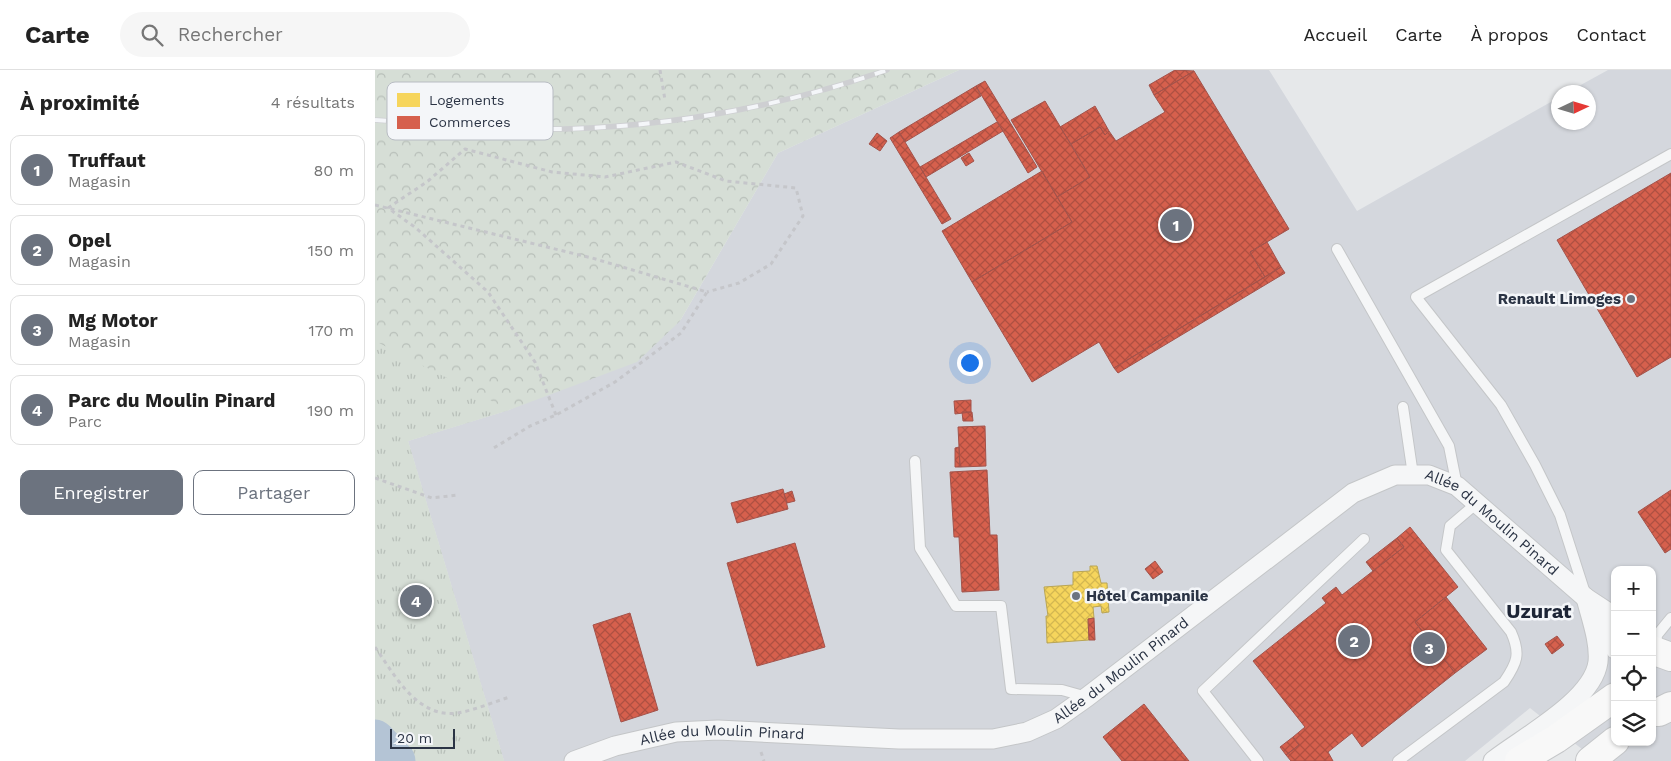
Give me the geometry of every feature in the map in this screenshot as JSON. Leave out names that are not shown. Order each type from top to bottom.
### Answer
[{"type":"main road","points":[[1519,761],[1556,739],[1611,700]]},
{"type":"main road","points":[[1591,761],[1611,744]]},
{"type":"street","name":"Allée du Moulin Pinard","points":[[574,761],[615,746],[675,732],[718,730],[899,739],[993,739],[1027,732],[1056,719],[1087,697],[1353,493],[1395,475],[1429,475],[1457,486],[1586,598],[1611,614]]},
{"type":"street","name":"Allée du Moulin Pinard","points":[[1586,598],[1611,642]]},
{"type":"street","points":[[1493,761],[1568,706],[1591,681],[1598,662],[1596,640],[1586,598]]},
{"type":"street","points":[[1534,761],[1556,739]]},
{"type":"lane","points":[[1586,598],[1560,515],[1535,465],[1501,405],[1416,297],[1671,154]]},
{"type":"lane","points":[[1337,249],[1449,446],[1457,486]]},
{"type":"lane","points":[[1403,407],[1413,475]]},
{"type":"lane","points":[[915,461],[920,548],[955,606],[1001,606],[1011,689],[1062,690],[1087,697]]},
{"type":"lane","points":[[1398,761],[1504,682],[1515,666],[1517,646],[1511,632],[1446,550],[1450,526],[1477,503]]},
{"type":"lane","points":[[1258,761],[1203,691],[1364,538]]},
{"type":"lane","points":[[1660,652],[1657,635],[1671,618]]},
{"type":"path","points":[[660,70],[665,100]]},
{"type":"path","points":[[375,205],[592,258],[707,292],[739,283],[771,264],[803,216],[796,188],[726,181],[676,162],[605,177],[552,172],[465,149],[428,181],[388,208]]},
{"type":"path","points":[[388,208],[416,228],[488,292],[535,362],[556,415]]},
{"type":"path","points":[[492,449],[530,426],[556,415],[615,382],[681,334],[707,292]]},
{"type":"path","points":[[375,478],[432,498],[457,495]]},
{"type":"path","points":[[375,647],[401,685],[423,706],[433,711],[457,713],[510,697]]},
{"type":"shaded area","points":[[959,70],[1269,70],[1357,211],[1551,102],[1551,130],[1596,130],[1596,85],[1581,85],[1608,70],[1671,70],[1671,761],[1597,761],[1530,708],[1465,761],[504,761],[408,441],[509,410],[680,321],[778,153]]},
{"type":"green space","points":[[375,70],[959,70],[778,153],[680,321],[637,362],[509,410],[408,441],[504,761],[375,761]]},
{"type":"green space","points":[[375,341],[509,410],[408,441],[504,761],[375,761]]},
{"type":"building: Logements","name":"Hôtel Campanile","points":[[1090,566],[1097,566],[1101,583],[1107,583],[1109,612],[1102,613],[1101,606],[1093,607],[1094,618],[1088,619],[1089,640],[1047,643],[1046,616],[1048,616],[1044,587],[1073,585],[1073,572],[1090,571]]},
{"type":"building: Commerces","points":[[1175,70],[1194,71],[1154,95],[1149,85]]},
{"type":"building: Commerces","points":[[1194,71],[1289,229],[1250,252],[1265,277],[1114,368],[1099,342],[1032,382],[972,282],[1072,222],[1057,197],[1090,177],[1071,144],[1100,127],[1105,135],[1109,131],[1116,141],[1165,112],[1154,95]]},
{"type":"building: Commerces","points":[[985,81],[1037,167],[1028,173],[976,86]]},
{"type":"building: Commerces","points":[[976,86],[981,96],[905,142],[899,132]]},
{"type":"building: Commerces","points":[[1045,101],[1090,177],[1057,197],[1011,120]]},
{"type":"building: Commerces","points":[[1095,106],[1109,131],[1105,135],[1100,127],[1071,144],[1060,127]]},
{"type":"building: Commerces","points":[[997,122],[1003,131],[926,177],[920,167]]},
{"type":"building: Commerces","points":[[899,132],[951,219],[942,224],[890,138]]},
{"type":"building: Commerces","points":[[877,133],[887,141],[880,151],[869,144]]},
{"type":"building: Commerces","points":[[969,153],[974,161],[966,166],[961,158]]},
{"type":"building: Commerces","points":[[1042,171],[1072,222],[972,282],[942,231]]},
{"type":"building: Commerces","name":"Renault Limoges","points":[[1671,173],[1671,357],[1637,377],[1557,240]]},
{"type":"building: Commerces","points":[[1267,242],[1281,267],[1265,277],[1250,252]]},
{"type":"building: Commerces","points":[[1281,267],[1285,273],[1118,373],[1114,368]]},
{"type":"building: Commerces","points":[[971,400],[971,412],[955,414],[954,401]]},
{"type":"building: Commerces","points":[[962,412],[972,412],[973,421],[963,421]]},
{"type":"building: Commerces","points":[[985,426],[986,466],[960,467],[958,427]]},
{"type":"building: Commerces","points":[[959,447],[960,467],[955,467],[955,448]]},
{"type":"building: Commerces","points":[[987,470],[990,535],[997,535],[999,590],[962,592],[959,537],[954,537],[950,472]]},
{"type":"building: Commerces","points":[[783,489],[788,509],[737,523],[731,503]]},
{"type":"building: Commerces","points":[[1671,490],[1671,549],[1665,553],[1638,512]]},
{"type":"building: Commerces","points":[[792,491],[795,501],[787,503],[784,494]]},
{"type":"building: Commerces","points":[[1410,527],[1458,587],[1415,622],[1455,673],[1362,747],[1352,733],[1328,752],[1333,761],[1291,761],[1286,755],[1299,745],[1293,737],[1305,727],[1253,661],[1326,603],[1322,598],[1336,587],[1342,595],[1404,547],[1397,538]]},
{"type":"building: Commerces","points":[[1397,538],[1404,547],[1373,571],[1366,562]]},
{"type":"building: Commerces","points":[[795,543],[825,647],[757,666],[727,563]]},
{"type":"building: Commerces","points":[[1155,561],[1163,572],[1153,579],[1145,569]]},
{"type":"building: Commerces","points":[[1446,597],[1487,649],[1455,673],[1415,622]]},
{"type":"building: Commerces","points":[[630,613],[658,710],[621,722],[593,625]]},
{"type":"building: Commerces","points":[[1094,618],[1095,640],[1089,640],[1088,619]]},
{"type":"building: Commerces","points":[[1557,636],[1564,645],[1552,654],[1545,644]]},
{"type":"building: Commerces","points":[[1144,704],[1189,761],[1122,761],[1103,737]]},
{"type":"building: Commerces","points":[[1293,737],[1299,745],[1286,755],[1280,747]]},
{"type":"waterway","points":[[375,739],[396,761]]},
{"type":"railway","points":[[553,129],[647,124],[728,112],[808,94],[887,70]]},
{"type":"railway","points":[[375,120],[387,121]]},
{"type":"place","name":"Truffaut","points":[[1176,225]]},
{"type":"place","name":"Renault Limoges","points":[[1631,299]]},
{"type":"place","name":"Hôtel Campanile","points":[[1076,596]]},
{"type":"place","name":"Parc du Moulin Pinard","points":[[416,601]]},
{"type":"place","name":"Opel","points":[[1354,641]]},
{"type":"place","name":"Mg Motor","points":[[1429,648]]},
{"type":"district","name":"Uzurat","points":[[1539,611]]}]
